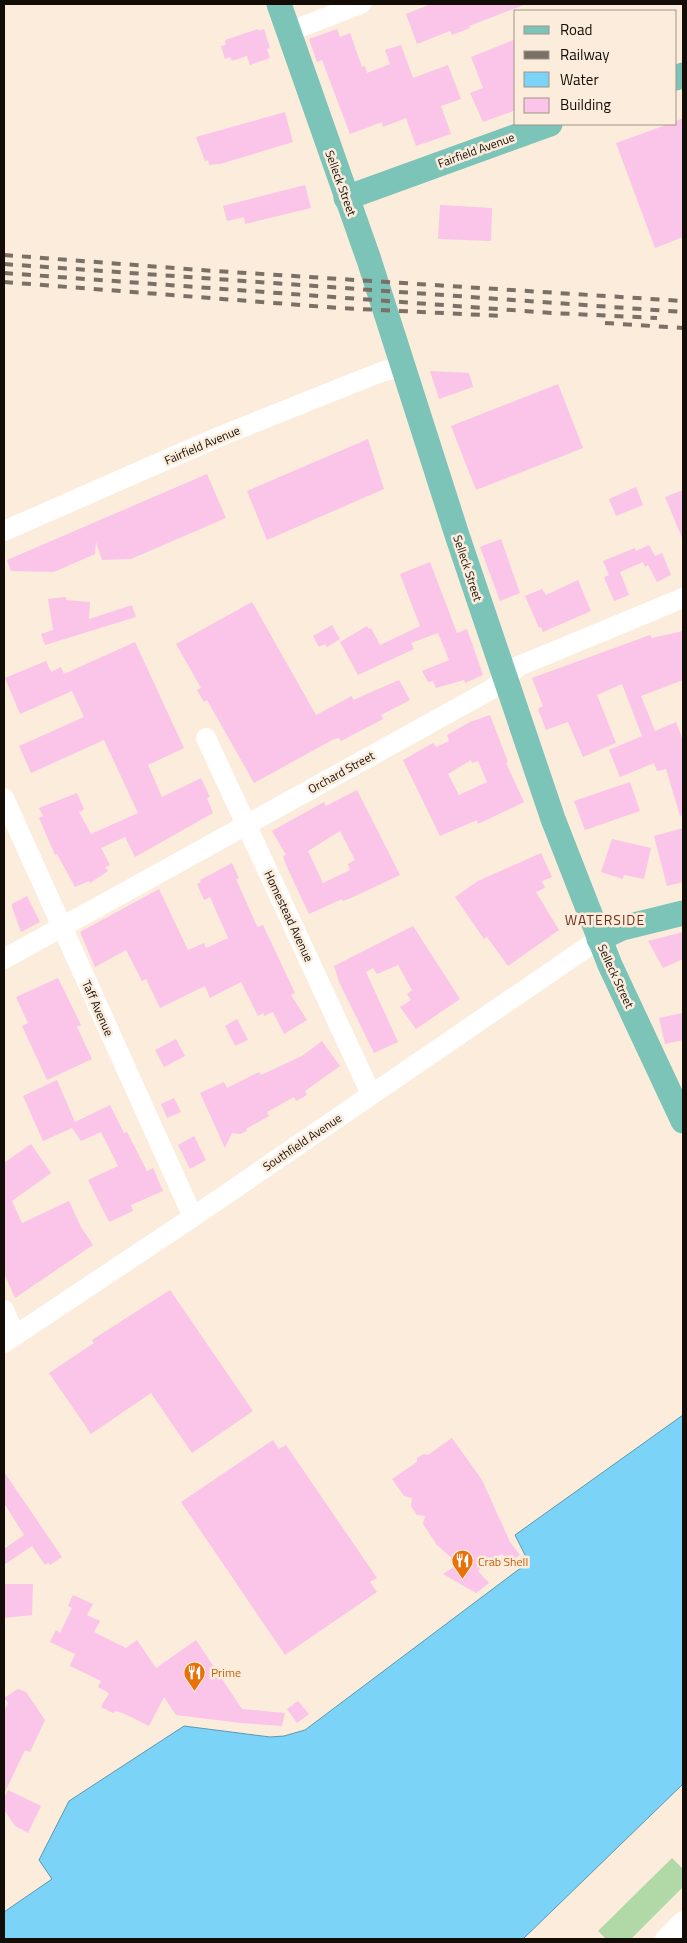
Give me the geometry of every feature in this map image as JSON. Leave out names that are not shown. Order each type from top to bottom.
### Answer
[{"type":"main road","name":"Selleck Street","points":[[279,4],[369,260],[505,678],[553,819],[599,939],[683,1121]]},
{"type":"main road","name":"Fairfield Avenue","points":[[346,198],[547,125]]},
{"type":"main road","points":[[599,939],[622,928],[683,913]]},
{"type":"street","points":[[288,32],[361,4]]},
{"type":"street","name":"Fairfield Avenue","points":[[4,531],[216,438],[381,372],[404,366]]},
{"type":"street","name":"Orchard Street","points":[[4,959],[484,693],[519,666],[683,598]]},
{"type":"street","name":"Homestead Avenue","points":[[206,738],[371,1094]]},
{"type":"street","name":"Taff Avenue","points":[[4,798],[193,1216]]},
{"type":"street","name":"Southfield Avenue","points":[[10,1339],[599,939]]},
{"type":"street","points":[[4,1310],[10,1339]]},
{"type":"street","points":[[665,1939],[683,1921]]},
{"type":"green space","points":[[672,1858],[683,1869],[683,1887],[631,1939],[606,1939],[598,1931]]},
{"type":"water","points":[[683,1415],[683,1784],[523,1939],[4,1939],[4,1912],[52,1879],[39,1860],[69,1801],[184,1726],[270,1737],[284,1736],[305,1730],[522,1567],[526,1557],[515,1535]]},
{"type":"building","points":[[431,4],[524,5],[469,26],[470,28],[452,35],[450,31],[417,44],[406,14]]},
{"type":"building","points":[[258,29],[259,31],[264,29],[270,48],[267,49],[270,58],[250,65],[247,56],[232,61],[230,57],[225,59],[221,46],[226,45],[225,40]]},
{"type":"building","points":[[337,29],[340,37],[350,33],[362,67],[365,66],[367,73],[390,64],[385,50],[401,45],[413,78],[448,65],[461,99],[441,106],[451,134],[416,146],[406,118],[383,127],[382,122],[350,134],[322,60],[317,62],[309,39]]},
{"type":"building","points":[[514,40],[514,111],[483,122],[470,93],[483,88],[471,57]]},
{"type":"building","points":[[285,112],[293,142],[220,164],[209,165],[208,160],[205,161],[196,137]]},
{"type":"building","points":[[683,118],[683,237],[655,248],[616,143],[666,125],[677,125],[677,121]]},
{"type":"building","points":[[305,185],[311,208],[245,224],[244,217],[227,221],[223,206]]},
{"type":"building","points":[[440,205],[492,208],[491,241],[438,239]]},
{"type":"building","points":[[430,371],[469,373],[473,387],[439,399]]},
{"type":"building","points":[[558,384],[583,448],[476,490],[451,426]]},
{"type":"building","points":[[368,439],[384,489],[267,540],[247,491]]},
{"type":"building","points":[[207,474],[226,518],[131,559],[102,560],[96,542],[95,554],[54,572],[11,571],[7,560]]},
{"type":"building","points":[[636,487],[643,505],[616,516],[609,499]]},
{"type":"building","points":[[683,490],[683,540],[665,497]]},
{"type":"building","points":[[501,539],[520,593],[500,601],[480,547]]},
{"type":"building","points":[[649,545],[655,556],[662,553],[671,575],[657,582],[648,565],[645,567],[643,562],[620,572],[629,595],[614,601],[604,577],[609,575],[603,561],[635,548],[636,551]]},
{"type":"building","points":[[430,562],[457,633],[467,629],[483,675],[465,683],[464,680],[436,688],[433,681],[428,682],[422,671],[449,660],[438,633],[411,643],[414,649],[358,675],[340,642],[367,626],[369,629],[371,628],[380,645],[420,626],[400,574]]},
{"type":"building","points":[[578,580],[591,611],[543,632],[541,627],[539,628],[525,596],[542,589],[546,595]]},
{"type":"building","points":[[66,597],[66,600],[90,602],[89,619],[132,605],[136,617],[45,645],[41,634],[53,630],[48,599]]},
{"type":"building","points":[[252,602],[316,715],[352,696],[353,700],[399,680],[410,700],[381,715],[383,719],[341,741],[339,738],[334,739],[254,783],[207,700],[204,702],[197,690],[201,688],[176,644]]},
{"type":"building","points":[[332,625],[340,639],[327,647],[325,644],[319,647],[313,636]]},
{"type":"building","points":[[683,631],[683,680],[641,696],[655,731],[676,722],[683,741],[683,815],[680,816],[666,769],[657,771],[654,763],[620,777],[609,750],[642,736],[622,684],[597,695],[616,743],[583,757],[568,722],[546,730],[538,709],[543,706],[532,678],[650,635],[652,638]]},
{"type":"building","points":[[135,642],[184,748],[148,765],[162,797],[201,778],[210,797],[207,798],[213,813],[135,857],[125,837],[101,848],[110,865],[105,867],[108,871],[90,883],[89,881],[75,887],[57,854],[55,855],[39,818],[43,816],[39,808],[77,793],[84,809],[79,812],[91,834],[138,813],[104,740],[31,773],[19,746],[84,717],[72,691],[20,714],[5,678],[46,661],[51,672],[61,667],[64,674]]},
{"type":"building","points":[[490,715],[508,762],[506,763],[524,802],[478,824],[477,820],[440,836],[403,760],[433,743],[436,747],[449,741],[447,735],[470,722]],"holes":[[[471,760],[472,763],[478,761],[487,782],[459,795],[448,774]]]},
{"type":"building","points":[[630,782],[640,811],[585,830],[574,801]]},
{"type":"building","points":[[357,790],[400,875],[351,898],[343,901],[342,899],[309,914],[286,865],[283,856],[286,855],[272,831],[324,802],[326,806]],"holes":[[[340,831],[355,860],[348,864],[350,870],[323,883],[308,851]]]},
{"type":"building","points":[[683,828],[683,882],[667,886],[654,836]]},
{"type":"building","points":[[612,839],[651,848],[644,879],[624,875],[623,879],[601,872]]},
{"type":"building","points":[[541,853],[552,877],[542,881],[545,888],[536,892],[559,930],[508,966],[487,937],[484,939],[455,897],[478,881]]},
{"type":"building","points":[[232,863],[239,878],[236,879],[256,924],[258,927],[263,925],[295,993],[291,995],[307,1020],[284,1034],[273,1012],[264,1016],[263,1013],[258,1016],[241,982],[210,998],[205,986],[160,1008],[146,979],[142,981],[126,950],[95,967],[80,932],[159,889],[188,950],[204,943],[206,948],[228,938],[210,897],[204,900],[197,884],[201,882],[200,880]]},
{"type":"building","points":[[27,896],[40,922],[21,932],[12,904]]},
{"type":"building","points":[[413,926],[460,999],[416,1029],[400,1007],[411,1000],[407,994],[412,990],[398,965],[377,974],[373,968],[366,972],[398,1042],[374,1053],[339,982],[334,966]]},
{"type":"building","points":[[683,932],[683,959],[663,968],[648,941]]},
{"type":"building","points":[[58,978],[81,1025],[77,1027],[92,1059],[47,1080],[22,1026],[28,1023],[16,997]]},
{"type":"building","points":[[683,1013],[683,1040],[665,1044],[659,1018]]},
{"type":"building","points":[[237,1019],[248,1040],[235,1046],[225,1026]]},
{"type":"building","points":[[176,1039],[185,1056],[164,1067],[155,1050]]},
{"type":"building","points":[[322,1041],[340,1066],[305,1091],[307,1095],[296,1101],[294,1097],[267,1112],[269,1116],[246,1129],[247,1131],[240,1134],[232,1133],[225,1148],[200,1093],[224,1082],[227,1088],[259,1072],[261,1075],[302,1056]]},
{"type":"building","points":[[57,1080],[75,1122],[110,1105],[124,1133],[127,1132],[147,1171],[153,1168],[163,1191],[131,1205],[133,1211],[109,1222],[88,1180],[118,1166],[101,1132],[81,1141],[72,1128],[43,1141],[23,1096]]},
{"type":"building","points":[[174,1098],[181,1112],[167,1118],[161,1104]]},
{"type":"building","points":[[194,1136],[206,1160],[190,1169],[178,1145]]},
{"type":"building","points":[[31,1144],[51,1173],[12,1201],[22,1223],[69,1201],[81,1227],[93,1245],[15,1298],[4,1273],[4,1163]]},
{"type":"building","points":[[170,1290],[253,1411],[192,1453],[151,1393],[91,1434],[49,1373],[94,1343],[92,1340]]},
{"type":"building","points":[[452,1438],[482,1480],[510,1542],[520,1555],[509,1563],[502,1554],[488,1561],[478,1571],[489,1583],[476,1593],[443,1574],[458,1564],[437,1545],[423,1524],[425,1516],[417,1515],[411,1506],[412,1498],[404,1496],[392,1479],[417,1462],[417,1458],[424,1454],[428,1455]]},
{"type":"building","points":[[273,1440],[279,1449],[286,1445],[377,1578],[370,1582],[377,1592],[285,1655],[181,1502]]},
{"type":"building","points":[[4,1472],[62,1557],[50,1565],[48,1563],[45,1565],[32,1546],[4,1565],[4,1549],[24,1535],[4,1503]]},
{"type":"building","points":[[4,1584],[33,1584],[32,1615],[4,1618]]},
{"type":"building","points":[[73,1595],[93,1604],[87,1615],[100,1621],[94,1632],[126,1648],[137,1640],[156,1668],[196,1640],[242,1709],[285,1713],[282,1726],[176,1715],[164,1697],[149,1726],[125,1714],[116,1711],[113,1713],[101,1707],[109,1693],[98,1687],[101,1681],[70,1666],[75,1654],[50,1642],[56,1630],[60,1633],[72,1608],[68,1606]]},
{"type":"building","points":[[18,1689],[26,1692],[45,1720],[30,1752],[25,1750],[4,1794],[4,1711],[8,1703],[4,1698]]},
{"type":"building","points":[[298,1701],[309,1714],[297,1723],[287,1709]]},
{"type":"building","points":[[8,1790],[41,1806],[28,1833],[15,1826],[4,1810],[4,1798]]},
{"type":"railway","points":[[4,255],[200,270],[683,301]]},
{"type":"railway","points":[[4,264],[683,312]]},
{"type":"railway","points":[[4,273],[552,313],[657,318]]},
{"type":"railway","points":[[4,282],[339,308],[503,316]]},
{"type":"railway","points":[[605,323],[683,328]]},
{"type":"place","name":"Crab Shell","points":[[462,1580]]},
{"type":"place","name":"Prime","points":[[195,1691]]},
{"type":"district","name":"WATERSIDE","points":[[605,919]]}]
